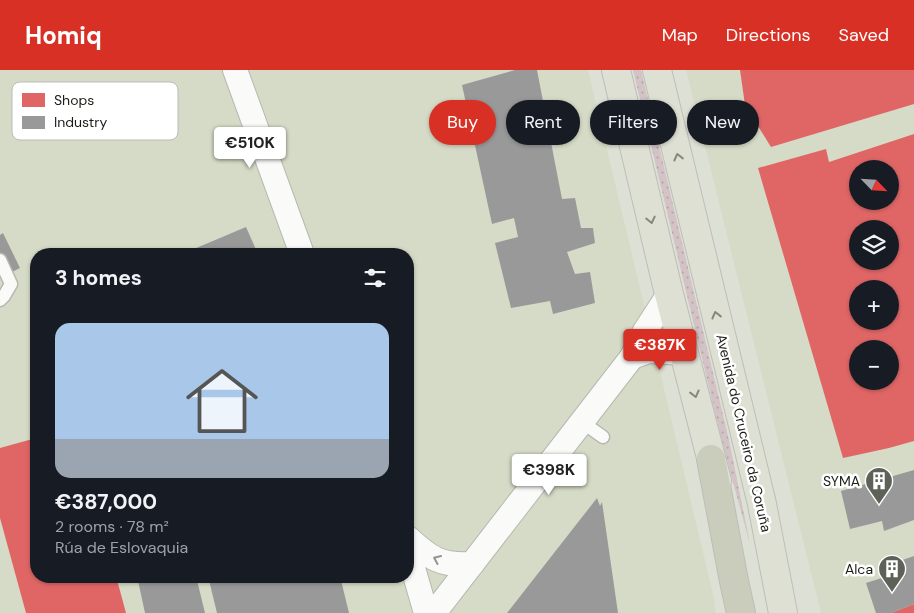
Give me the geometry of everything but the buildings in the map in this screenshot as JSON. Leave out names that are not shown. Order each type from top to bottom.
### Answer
[{"type":"highway","points":[[711,459],[741,613]]},
{"type":"main road","points":[[616,70],[669,294],[753,613]]},
{"type":"main road","name":"Avenida do Cruceiro da Coruña","points":[[657,70],[774,563]]},
{"type":"main road","points":[[774,563],[783,613]]},
{"type":"main road","points":[[774,563],[792,613]]},
{"type":"street","points":[[235,70],[300,248]]},
{"type":"street","points":[[434,613],[632,357],[645,331],[669,294]]},
{"type":"street","points":[[632,357],[649,351],[684,353]]},
{"type":"street","points":[[414,550],[441,562],[458,565],[472,564]]},
{"type":"street","points":[[414,557],[426,579],[452,591]]},
{"type":"street","points":[[414,567],[426,613]]},
{"type":"lane","points":[[0,260],[11,284],[0,300]]},
{"type":"lane","points":[[582,422],[603,438]]},
{"type":"shaded area","points":[[0,70],[588,70],[595,100],[590,100],[590,145],[606,145],[716,613],[0,613]]},
{"type":"shaded area","points":[[633,70],[641,70],[648,100],[640,100]]},
{"type":"shaded area","points":[[686,70],[914,70],[914,613],[821,613],[705,145],[759,145],[759,100],[693,100]]},
{"type":"shaded area","points":[[651,145],[659,145],[729,440],[750,544],[722,442]]},
{"type":"place","name":"SYMA","points":[[879,505]]},
{"type":"place","name":"Alca","points":[[892,593]]}]
